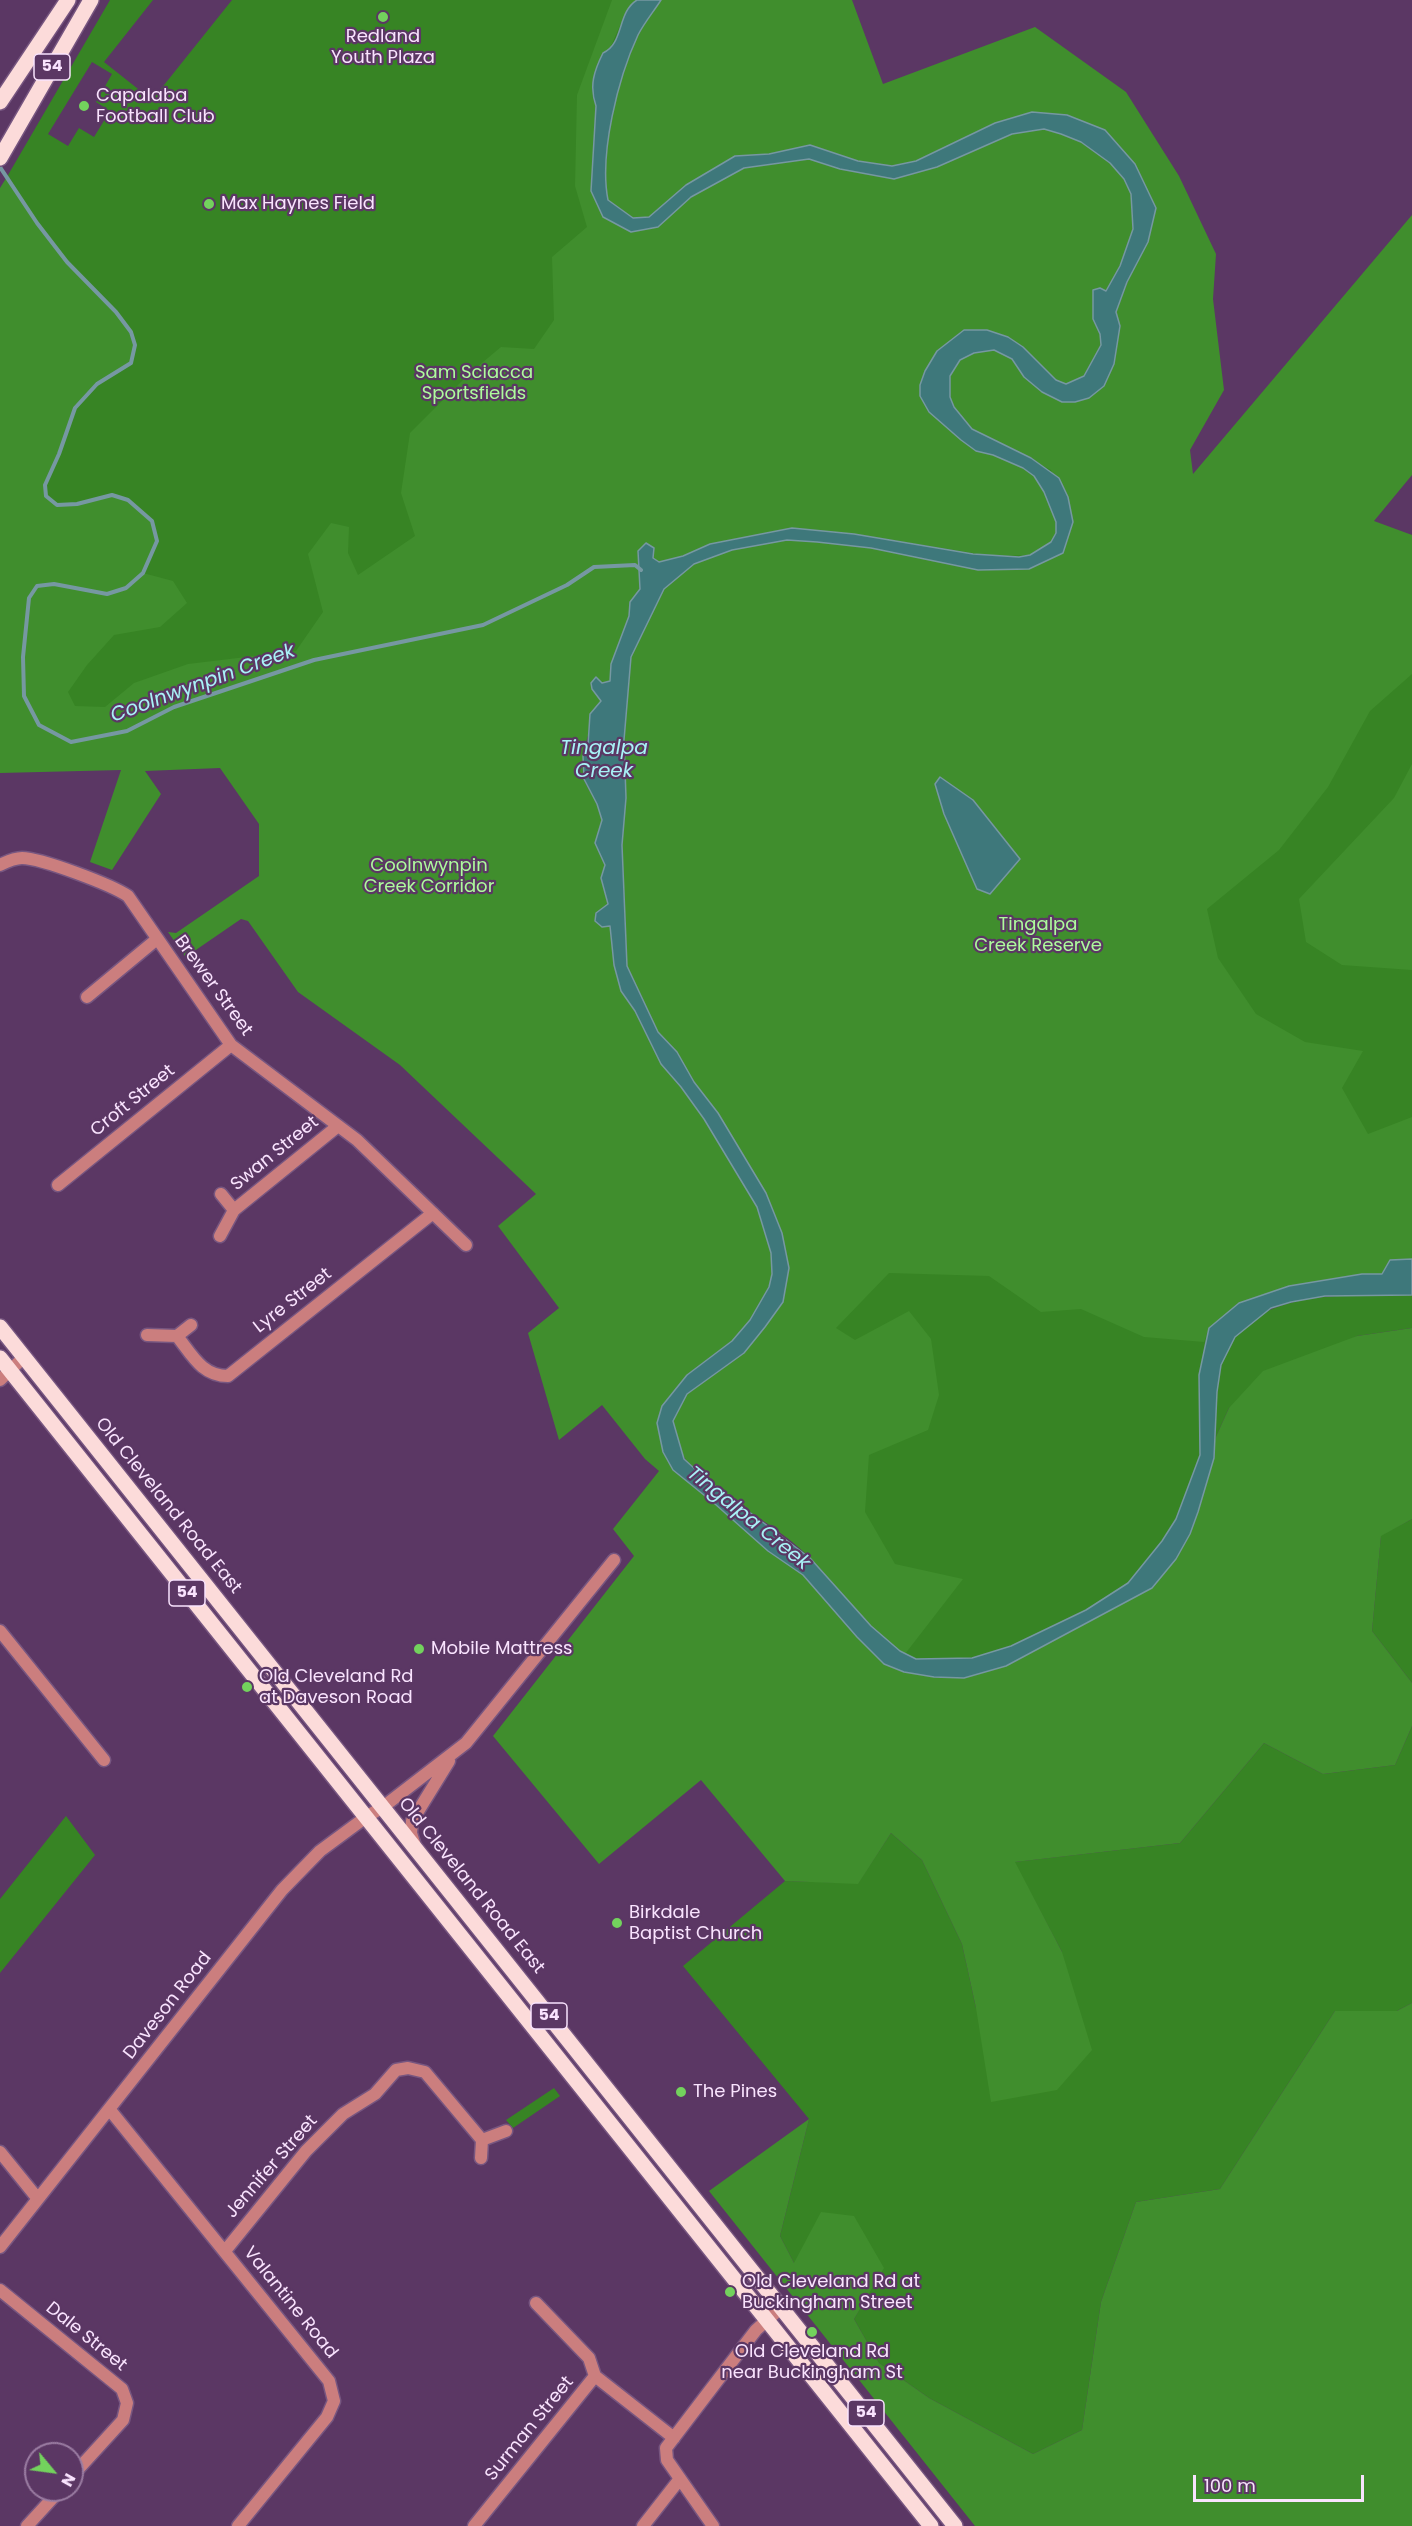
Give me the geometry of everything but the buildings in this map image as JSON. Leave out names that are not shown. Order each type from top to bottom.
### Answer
[{"type":"main road","name":"54","points":[[0,102],[68,0]]},
{"type":"main road","name":"54","points":[[0,158],[91,0]]},
{"type":"main road","name":"Old Cleveland Road East","points":[[0,1327],[956,2526]]},
{"type":"main road","name":"54","points":[[3,1369],[366,1817],[931,2526]]},
{"type":"street","name":"Brewer Street","points":[[0,866],[20,857],[36,860],[116,888],[128,896],[231,1045],[357,1140],[466,1245]]},
{"type":"street","points":[[87,997],[157,939]]},
{"type":"street","name":"Croft Street","points":[[58,1185],[231,1045]]},
{"type":"street","name":"Swan Street","points":[[220,1236],[234,1210],[338,1126]]},
{"type":"street","name":"Swan Street","points":[[220,1194],[234,1210]]},
{"type":"street","name":"Lyre Street","points":[[177,1336],[201,1368],[216,1376],[228,1376],[433,1213]]},
{"type":"street","points":[[147,1335],[177,1336],[191,1325]]},
{"type":"street","points":[[3,1369],[24,1357]]},
{"type":"street","points":[[417,1850],[411,1833],[412,1821],[455,1752],[466,1743],[615,1560]]},
{"type":"street","points":[[0,1631],[104,1760]]},
{"type":"street","name":"Daveson Road","points":[[0,2247],[282,1890],[321,1851],[455,1752]]},
{"type":"street","name":"Jennifer Street","points":[[225,2251],[306,2151],[343,2114],[375,2094],[396,2070],[408,2068],[425,2072],[482,2140]]},
{"type":"street","name":"Valantine Road","points":[[110,2110],[329,2381],[334,2401],[327,2417],[238,2526]]},
{"type":"street","points":[[481,2158],[482,2140],[506,2131]]},
{"type":"street","points":[[0,2152],[38,2199]]},
{"type":"street","name":"Dale Street","points":[[0,2290],[122,2389],[127,2403],[123,2420],[84,2463]]},
{"type":"street","points":[[536,2303],[589,2358],[595,2376]]},
{"type":"street","points":[[713,2526],[679,2480],[667,2460],[666,2448],[756,2330],[782,2307]]},
{"type":"street","name":"Surman Street","points":[[474,2526],[595,2376],[674,2438]]},
{"type":"street","points":[[643,2526],[679,2480]]},
{"type":"street","points":[[27,2526],[49,2502]]},
{"type":"green space","name":"Sam Sciacca Sportsfields","points":[[110,0],[153,0],[104,62],[152,100],[232,0],[646,0],[952,421],[1412,535],[1412,1280],[1275,1299],[1219,1343],[1208,1456],[1195,1488],[1131,1591],[995,1661],[901,1661],[745,1341],[567,585],[39,725],[112,495],[77,504],[57,505],[46,496],[45,485],[75,408],[97,384],[131,363],[67,262],[37,223],[8,175]],"holes":[[[92,62],[112,74],[96,102],[110,111],[94,137],[79,128],[68,146],[48,134]]]},
{"type":"green space","points":[[612,0],[637,0],[618,29],[592,96],[596,106],[591,191],[603,217],[631,232],[658,227],[691,197],[744,168],[809,159],[840,169],[894,179],[937,167],[1012,134],[1044,129],[1081,142],[1110,163],[1124,179],[1131,194],[1133,229],[1120,266],[1106,291],[1093,290],[1093,319],[1100,334],[1101,345],[1084,376],[1066,384],[1056,381],[1023,347],[948,343],[937,351],[946,426],[976,451],[993,455],[1023,468],[1034,476],[1044,492],[1056,522],[1056,533],[1051,542],[1030,555],[992,556],[854,534],[792,528],[710,544],[683,556],[659,562],[638,551],[640,589],[630,602],[629,616],[611,664],[610,681],[591,683],[592,689],[601,701],[584,752],[583,774],[601,815],[600,848],[605,865],[601,878],[608,905],[596,913],[610,926],[614,965],[621,991],[635,1011],[661,1064],[704,1119],[757,1207],[771,1253],[772,1274],[769,1287],[750,1320],[732,1341],[687,1375],[662,1406],[690,1484],[743,1527],[768,1551],[803,1575],[884,1664],[904,1672],[934,1677],[964,1678],[1006,1666],[1152,1588],[1205,1485],[1214,1458],[1215,1439],[1229,1408],[1263,1371],[1357,1336],[1412,1328],[1412,1519],[1381,1536],[1372,1631],[1412,1683],[1412,1726],[1395,1765],[1323,1774],[1264,1743],[1180,1843],[1015,1862],[1062,1952],[1092,2050],[1057,2090],[991,2102],[976,2008],[962,1944],[922,1860],[891,1833],[858,1884],[785,1881],[701,1780],[599,1864],[493,1736],[634,1556],[613,1529],[659,1471],[645,1459],[602,1405],[559,1440],[528,1333],[559,1308],[498,1226],[536,1194],[400,1065],[298,992],[248,921],[241,919],[190,954],[189,962],[168,932],[176,933],[259,876],[259,824],[220,768],[145,771],[161,794],[112,870],[90,862],[121,770],[0,773],[0,188],[8,175],[51,243],[118,313],[131,332],[135,344],[131,363],[97,384],[75,408],[45,485],[46,496],[57,505],[77,504],[112,495],[128,500],[152,521],[157,541],[143,573],[173,581],[187,603],[160,627],[114,635],[87,665],[68,692],[75,706],[105,707],[134,683],[188,664],[296,651],[323,612],[308,554],[331,523],[349,527],[348,553],[358,575],[415,536],[401,493],[410,433],[470,373],[501,347],[534,349],[554,320],[552,257],[587,227],[575,186],[577,95]]},
{"type":"green space","name":"Tingalpa Creek Reserve","points":[[661,0],[852,0],[883,84],[1035,27],[1126,92],[1179,176],[1216,254],[1213,299],[1224,390],[1190,450],[1193,474],[1412,215],[1412,475],[1374,521],[1412,535],[1412,674],[1370,711],[1328,787],[1279,850],[1207,909],[1218,958],[1256,1014],[1305,1042],[1363,1051],[1342,1088],[1368,1134],[1412,1117],[1412,1259],[1390,1260],[1383,1274],[1362,1274],[1289,1286],[1209,1328],[1204,1342],[1144,1337],[1081,1309],[1041,1312],[989,1276],[889,1273],[836,1328],[855,1340],[909,1311],[931,1339],[939,1395],[928,1430],[869,1455],[865,1512],[895,1564],[963,1579],[905,1654],[892,1646],[868,1624],[798,1546],[700,1474],[683,1456],[678,1441],[673,1421],[687,1394],[744,1353],[783,1302],[766,1193],[718,1113],[694,1082],[677,1052],[658,1032],[627,966],[622,845],[626,798],[624,740],[631,657],[664,589],[694,564],[732,550],[787,540],[817,542],[871,548],[978,570],[1029,569],[1062,553],[1073,522],[1051,470],[972,429],[954,407],[950,397],[950,376],[960,360],[974,353],[994,350],[1012,359],[1024,377],[1075,402],[1120,326],[1116,312],[1156,208],[1105,130],[995,123],[916,161],[892,166],[858,161],[810,145],[769,154],[735,156],[686,185],[649,217],[633,218],[608,200],[606,160],[612,116],[624,72],[640,31]]},
{"type":"green space","points":[[1412,764],[1412,970],[1342,965],[1306,942],[1299,899],[1394,798]]},
{"type":"green space","points":[[1412,1295],[1412,1328],[1357,1336],[1229,1408],[1215,1439],[1221,1366],[1232,1342],[1248,1324],[1267,1311],[1290,1303],[1315,1298]]},
{"type":"green space","points":[[1412,1519],[1412,1683],[1372,1631],[1381,1535]]},
{"type":"green space","points":[[1412,1726],[1412,2003],[1397,2011],[1335,2011],[1220,2189],[1136,2202],[1101,2302],[1082,2430],[1033,2454],[929,2398],[879,2363],[854,2319],[883,2268],[794,2263],[780,2236],[809,2119],[683,1966],[785,1881],[858,1883],[891,1833],[922,1860],[962,1944],[976,2008],[1062,1952],[1014,1862],[1180,1843],[1264,1743],[1323,1774],[1395,1765]]},
{"type":"green space","points":[[66,1816],[95,1855],[0,1973],[0,1899]]},
{"type":"green space","points":[[1412,2003],[1412,2526],[975,2526],[709,2191],[809,2119],[780,2236],[794,2263],[821,2212],[854,2216],[884,2268],[854,2319],[879,2363],[929,2398],[1033,2454],[1082,2430],[1101,2302],[1136,2202],[1220,2189],[1335,2011],[1397,2011]]},
{"type":"green space","points":[[554,2088],[560,2096],[513,2128],[506,2120]]},
{"type":"water","name":"Tingalpa Creek","points":[[637,0],[661,0],[638,35],[624,72],[612,116],[606,161],[608,200],[633,218],[649,217],[686,185],[735,156],[769,154],[810,145],[858,161],[892,166],[916,161],[995,123],[1032,112],[1067,115],[1105,130],[1135,164],[1156,208],[1148,242],[1127,282],[1116,312],[1120,326],[1114,364],[1104,386],[1089,398],[1075,402],[1062,402],[1042,392],[1024,377],[1012,359],[994,350],[974,353],[960,360],[950,376],[950,397],[954,407],[972,429],[1031,458],[1059,478],[1068,497],[1073,522],[1063,553],[1029,569],[978,570],[871,548],[817,542],[787,540],[732,550],[694,564],[664,589],[631,657],[624,740],[626,798],[622,845],[627,966],[658,1032],[677,1052],[694,1082],[718,1113],[766,1193],[782,1233],[789,1268],[783,1302],[744,1353],[687,1394],[673,1421],[684,1459],[707,1480],[810,1558],[871,1626],[900,1651],[916,1659],[972,1658],[1011,1646],[1086,1610],[1128,1583],[1162,1541],[1176,1519],[1200,1455],[1199,1375],[1209,1328],[1239,1303],[1289,1286],[1362,1274],[1382,1274],[1390,1260],[1412,1259],[1412,1295],[1325,1296],[1291,1302],[1271,1308],[1235,1337],[1221,1365],[1217,1392],[1214,1458],[1190,1534],[1176,1559],[1152,1588],[1006,1666],[964,1678],[934,1677],[904,1672],[884,1664],[803,1575],[768,1551],[673,1470],[663,1452],[657,1423],[662,1406],[687,1375],[732,1341],[750,1320],[769,1287],[772,1274],[771,1253],[757,1207],[704,1119],[661,1064],[635,1011],[621,991],[614,965],[610,926],[602,927],[595,921],[596,913],[608,904],[601,878],[605,865],[595,843],[602,820],[597,804],[584,779],[583,756],[588,745],[590,714],[601,701],[592,689],[591,683],[596,677],[602,683],[610,681],[611,664],[629,616],[630,602],[640,589],[638,551],[646,543],[654,548],[653,558],[659,562],[683,556],[710,544],[792,528],[854,534],[973,554],[1019,557],[1030,555],[1051,542],[1056,533],[1056,522],[1044,492],[1034,476],[1023,468],[993,455],[976,451],[961,440],[929,412],[920,396],[920,385],[937,351],[964,330],[987,330],[1008,337],[1023,347],[1056,380],[1066,384],[1084,376],[1101,345],[1100,334],[1093,319],[1093,290],[1100,288],[1106,291],[1120,266],[1133,229],[1131,194],[1124,179],[1110,163],[1081,142],[1044,129],[1012,134],[937,167],[894,179],[840,169],[809,159],[744,168],[691,197],[658,227],[631,232],[603,217],[591,191],[596,106],[593,85],[595,72],[603,53],[614,43],[626,12]]},
{"type":"water","points":[[940,777],[973,800],[1020,859],[990,894],[977,889],[944,814],[935,784]]},
{"type":"waterway","name":"Coolnwynpin Creek","points":[[0,167],[37,223],[67,262],[116,312],[131,332],[135,345],[131,363],[97,384],[75,408],[45,485],[46,496],[57,505],[77,504],[112,495],[128,500],[152,521],[157,541],[143,573],[126,588],[107,594],[54,584],[37,586],[29,598],[23,657],[24,696],[39,725],[71,742],[127,731],[174,707],[314,660],[483,625],[567,585],[594,567],[635,565],[641,570]]},
{"type":"place","name":"Redland Youth Plaza","points":[[383,17]]},
{"type":"place","name":"Capalaba Football Club","points":[[84,106]]},
{"type":"place","name":"Max Haynes Field","points":[[209,204]]},
{"type":"place","name":"Mobile Mattress","points":[[419,1649]]},
{"type":"place","name":"Old Cleveland Rd at Daveson Road","points":[[247,1687]]},
{"type":"place","name":"Birkdale Baptist Church","points":[[617,1923]]},
{"type":"place","name":"The Pines","points":[[681,2092]]},
{"type":"place","name":"Old Cleveland Rd at Buckingham Street","points":[[730,2292]]},
{"type":"place","name":"Old Cleveland Rd near Buckingham St","points":[[812,2332]]},
{"type":"park label","name":"Coolnwynpin Creek Corridor","points":[[429,876]]}]
